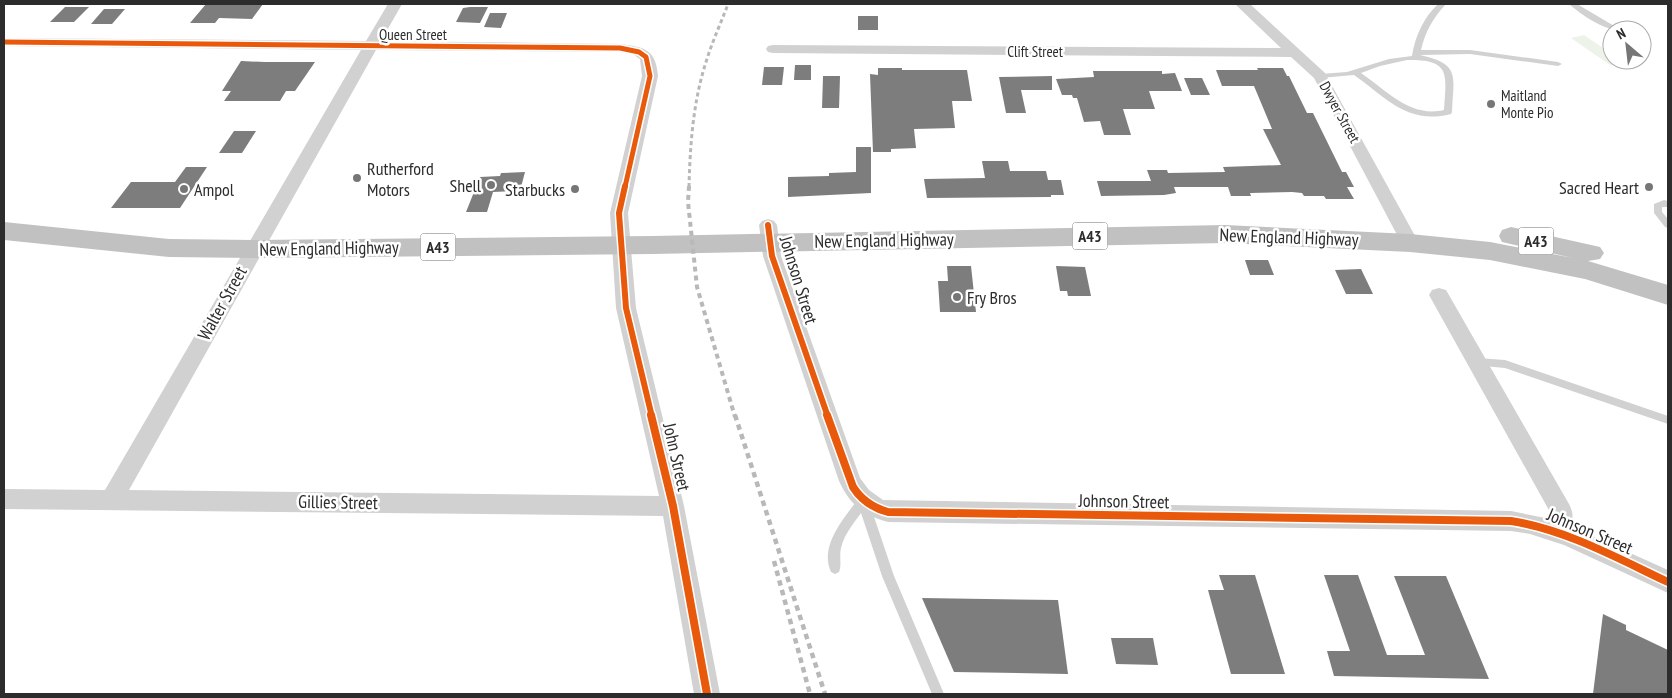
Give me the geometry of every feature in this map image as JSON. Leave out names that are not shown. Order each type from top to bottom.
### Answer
[{"type":"highway","name":"New England Highway","points":[[4,213],[258,240]]},
{"type":"highway","name":"New England Highway","points":[[4,231],[170,248],[258,240],[731,234],[1405,234],[1448,228],[1552,244],[1620,261],[1668,276]]},
{"type":"highway","name":"New England Highway","points":[[1405,234],[1585,270],[1668,295]]},
{"type":"street","name":"Walter Street","points":[[112,499],[258,240],[395,4]]},
{"type":"street","name":"Dwyer Street","points":[[1242,4],[1320,76],[1405,234]]},
{"type":"street","name":"Queen Street","points":[[4,42],[620,48],[640,52],[645,55],[650,66],[650,76],[619,213],[622,236]]},
{"type":"street","name":"Clift Street","points":[[773,49],[1296,53]]},
{"type":"street","name":"Johnson Street","points":[[769,234],[772,256],[850,481],[863,502],[875,509],[888,512],[1529,522],[1556,531],[1668,582]]},
{"type":"street","name":"John Street","points":[[622,236],[626,308],[673,506],[706,694]]},
{"type":"street","points":[[1438,295],[1561,511],[1561,520],[1556,531]]},
{"type":"street","name":"Gillies Street","points":[[4,499],[673,506]]},
{"type":"lane","points":[[1416,55],[1417,48],[1435,10],[1442,4]]},
{"type":"lane","points":[[1574,4],[1602,23]]},
{"type":"lane","points":[[1320,76],[1355,72],[1362,68],[1433,51],[1468,52],[1558,64]]},
{"type":"lane","points":[[1355,72],[1372,83],[1396,104],[1414,112],[1436,116],[1448,112],[1450,78],[1445,68],[1432,60],[1416,55]]},
{"type":"lane","points":[[1668,204],[1664,203],[1657,206],[1658,213],[1668,225]]},
{"type":"lane","points":[[1477,362],[1505,364],[1668,420]]},
{"type":"lane","points":[[834,568],[834,546],[839,534],[863,502]]},
{"type":"lane","points":[[863,502],[888,576],[938,694]]},
{"type":"shaded area","points":[[1584,35],[1602,47],[1602,59],[1571,38]]},
{"type":"building","points":[[206,4],[263,4],[252,19],[219,18],[215,23],[190,23]]},
{"type":"building","points":[[65,7],[89,7],[74,22],[50,22]]},
{"type":"building","points":[[488,7],[480,23],[456,22],[463,8]]},
{"type":"building","points":[[104,9],[125,9],[112,24],[91,24]]},
{"type":"building","points":[[490,13],[507,13],[501,28],[484,27]]},
{"type":"building","points":[[858,16],[878,16],[878,30],[858,30]]},
{"type":"building","points":[[241,61],[315,62],[295,91],[286,91],[280,101],[224,101],[231,91],[222,91]]},
{"type":"building","points":[[795,65],[811,65],[811,80],[794,80]]},
{"type":"building","points":[[764,67],[784,67],[782,85],[762,85]]},
{"type":"building","points":[[878,68],[967,70],[972,101],[952,101],[955,128],[914,129],[916,148],[891,149],[891,152],[873,152],[870,74],[878,75]]},
{"type":"building","points":[[1257,68],[1283,68],[1287,76],[1289,76],[1307,113],[1313,113],[1342,172],[1346,172],[1354,187],[1347,187],[1354,199],[1326,199],[1324,196],[1304,196],[1302,193],[1292,192],[1250,193],[1251,196],[1231,196],[1228,187],[1174,187],[1176,193],[1164,195],[1101,196],[1097,181],[1151,181],[1147,170],[1167,170],[1168,173],[1225,172],[1223,167],[1281,165],[1263,129],[1272,129],[1254,86],[1222,86],[1216,70],[1258,70]]},
{"type":"building","points":[[1093,71],[1162,71],[1162,74],[1175,73],[1182,91],[1149,91],[1155,109],[1123,109],[1131,135],[1104,135],[1100,121],[1084,122],[1077,98],[1073,98],[1072,95],[1062,95],[1056,79],[1094,77]]},
{"type":"building","points":[[823,76],[840,76],[839,108],[822,108]]},
{"type":"building","points":[[1052,76],[1052,90],[1021,90],[1026,113],[1006,113],[999,77]]},
{"type":"building","points":[[1184,78],[1202,78],[1210,95],[1191,95]]},
{"type":"building","points":[[234,131],[256,131],[242,153],[219,153]]},
{"type":"building","points":[[856,147],[871,147],[871,193],[788,197],[788,177],[829,176],[829,173],[856,172]]},
{"type":"building","points":[[982,161],[1008,161],[1010,171],[1046,171],[1048,180],[1061,180],[1064,195],[1051,195],[1051,197],[927,198],[924,179],[985,178]]},
{"type":"building","points":[[186,167],[207,167],[180,208],[111,208],[131,182],[175,182]]},
{"type":"building","name":"Shell","points":[[525,172],[520,191],[493,192],[487,212],[466,212],[480,177],[500,176],[501,173]]},
{"type":"building","points":[[1245,260],[1268,260],[1274,275],[1250,275]]},
{"type":"building","name":"Fry Bros","points":[[947,266],[971,266],[976,312],[940,312],[938,281],[948,281]]},
{"type":"building","points":[[1056,266],[1085,267],[1091,296],[1068,296],[1067,291],[1060,291]]},
{"type":"building","points":[[1361,269],[1373,294],[1346,294],[1335,270]]},
{"type":"building","points":[[1219,575],[1255,575],[1285,674],[1231,674],[1208,590],[1224,590]]},
{"type":"building","points":[[1324,575],[1358,575],[1387,655],[1425,655],[1394,576],[1446,576],[1489,679],[1334,676],[1327,651],[1350,651]]},
{"type":"building","points":[[922,598],[1058,600],[1068,674],[954,672]]},
{"type":"building","points":[[1603,614],[1626,625],[1626,630],[1668,650],[1668,694],[1593,694]]},
{"type":"building","points":[[1111,638],[1153,638],[1158,665],[1116,664]]},
{"type":"railway","points":[[689,187],[691,140],[698,93],[708,55],[728,4]]},
{"type":"railway","points":[[689,186],[688,202],[697,287],[735,417]]},
{"type":"railway","points":[[735,415],[825,694]]},
{"type":"railway","points":[[774,561],[810,694]]},
{"type":"cycle path","points":[[4,42],[620,48],[634,50],[643,54],[650,68],[650,76],[619,213],[626,308],[673,506],[707,694]]},
{"type":"cycle path","points":[[768,225],[772,256],[850,481],[857,493],[875,508],[888,512],[1511,521],[1550,529],[1591,545],[1668,582]]},
{"type":"place","name":"Maitland Monte Pio","points":[[1491,104]]},
{"type":"place","name":"Rutherford Motors","points":[[357,178]]},
{"type":"place","name":"Shell","points":[[491,185]]},
{"type":"place","name":"Sacred Heart","points":[[1649,187]]},
{"type":"place","name":"Ampol","points":[[184,189]]},
{"type":"place","name":"Starbucks","points":[[575,189]]},
{"type":"place","name":"Fry Bros","points":[[957,297]]}]
